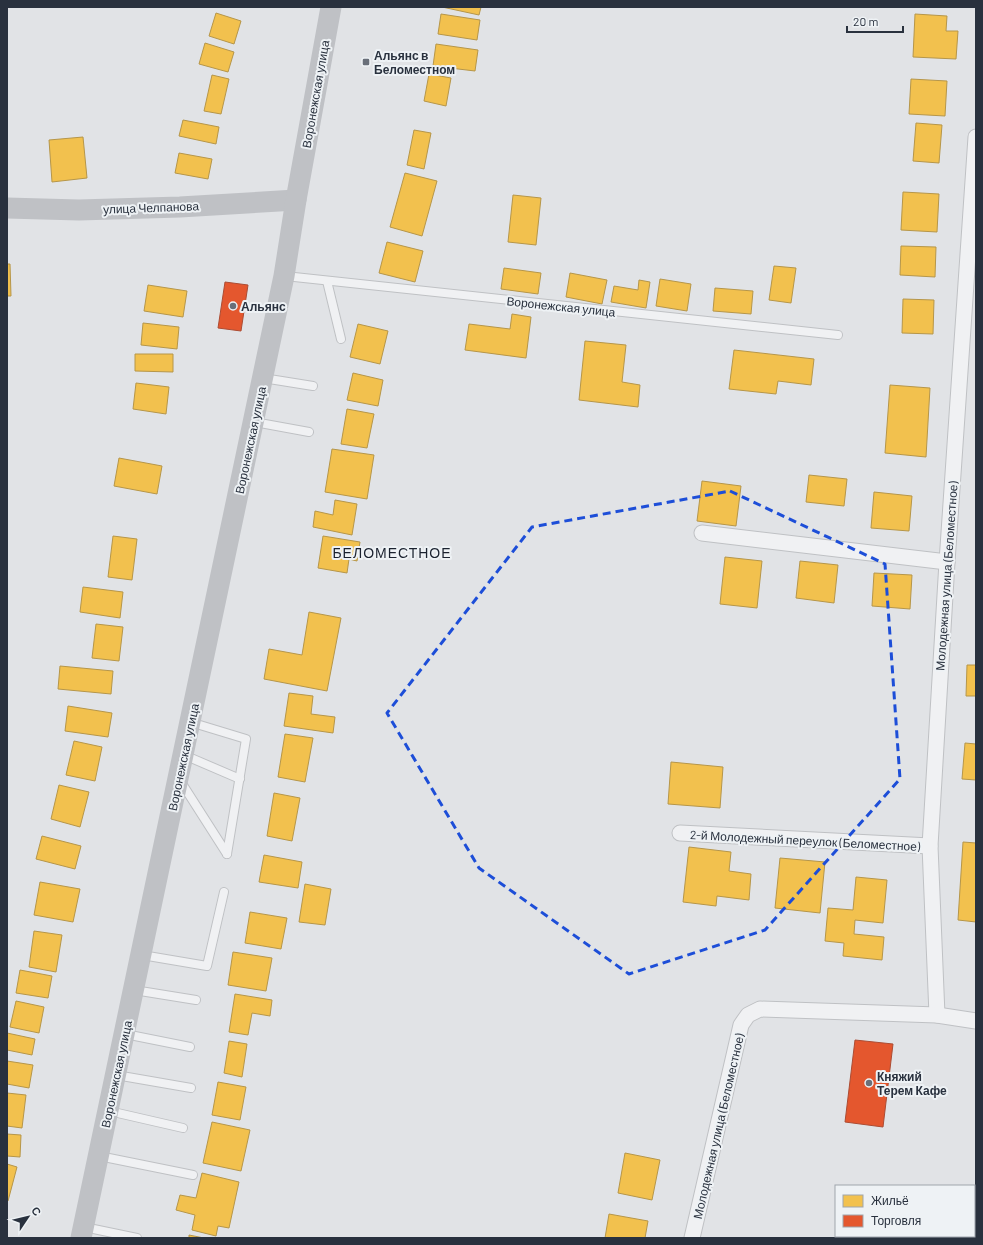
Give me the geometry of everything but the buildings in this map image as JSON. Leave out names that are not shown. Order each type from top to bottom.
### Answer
[{"type":"street","name":"Воронежская улица","points":[[82,1233],[284,276],[296,200],[331,7]]},
{"type":"street","name":"Молодежная улица (Беломестное)","points":[[937,1015],[930,846],[947,562],[976,137]]},
{"type":"street","name":"улица Челпанова","points":[[7,208],[79,210],[180,207],[296,200]]},
{"type":"street","points":[[702,533],[947,562]]},
{"type":"street","name":"2-й Молодежный переулок (Беломестное)","points":[[680,833],[930,846]]},
{"type":"street","name":"Молодежная улица (Беломестное)","points":[[692,1238],[741,1025],[748,1015],[760,1009],[937,1015],[976,1021]]},
{"type":"lane","name":"Воронежская улица","points":[[284,276],[838,335]]},
{"type":"lane","points":[[327,281],[341,339]]},
{"type":"lane","points":[[263,378],[312,386]]},
{"type":"lane","points":[[254,422],[309,432]]},
{"type":"lane","points":[[178,778],[227,854],[246,739],[190,722]]},
{"type":"lane","points":[[184,754],[240,779]]},
{"type":"lane","points":[[141,954],[207,966],[224,892]]},
{"type":"lane","points":[[134,990],[196,1000]]},
{"type":"lane","points":[[124,1034],[190,1047]]},
{"type":"lane","points":[[116,1075],[191,1088]]},
{"type":"lane","points":[[108,1111],[184,1128]]},
{"type":"lane","points":[[98,1156],[193,1175]]},
{"type":"lane","points":[[82,1233],[137,1238]]},
{"type":"highlighted area","points":[[730,491],[885,564],[900,779],[765,930],[629,974],[479,868],[387,713],[532,527]]},
{"type":"place","name":"Альянс в Беломестном","points":[[366,62]]},
{"type":"place","name":"Альянс","points":[[233,306]]},
{"type":"place","name":"Княжий Терем Кафе","points":[[869,1083]]},
{"type":"district","name":"БЕЛОМЕСТНОЕ","points":[[392,552]]}]
